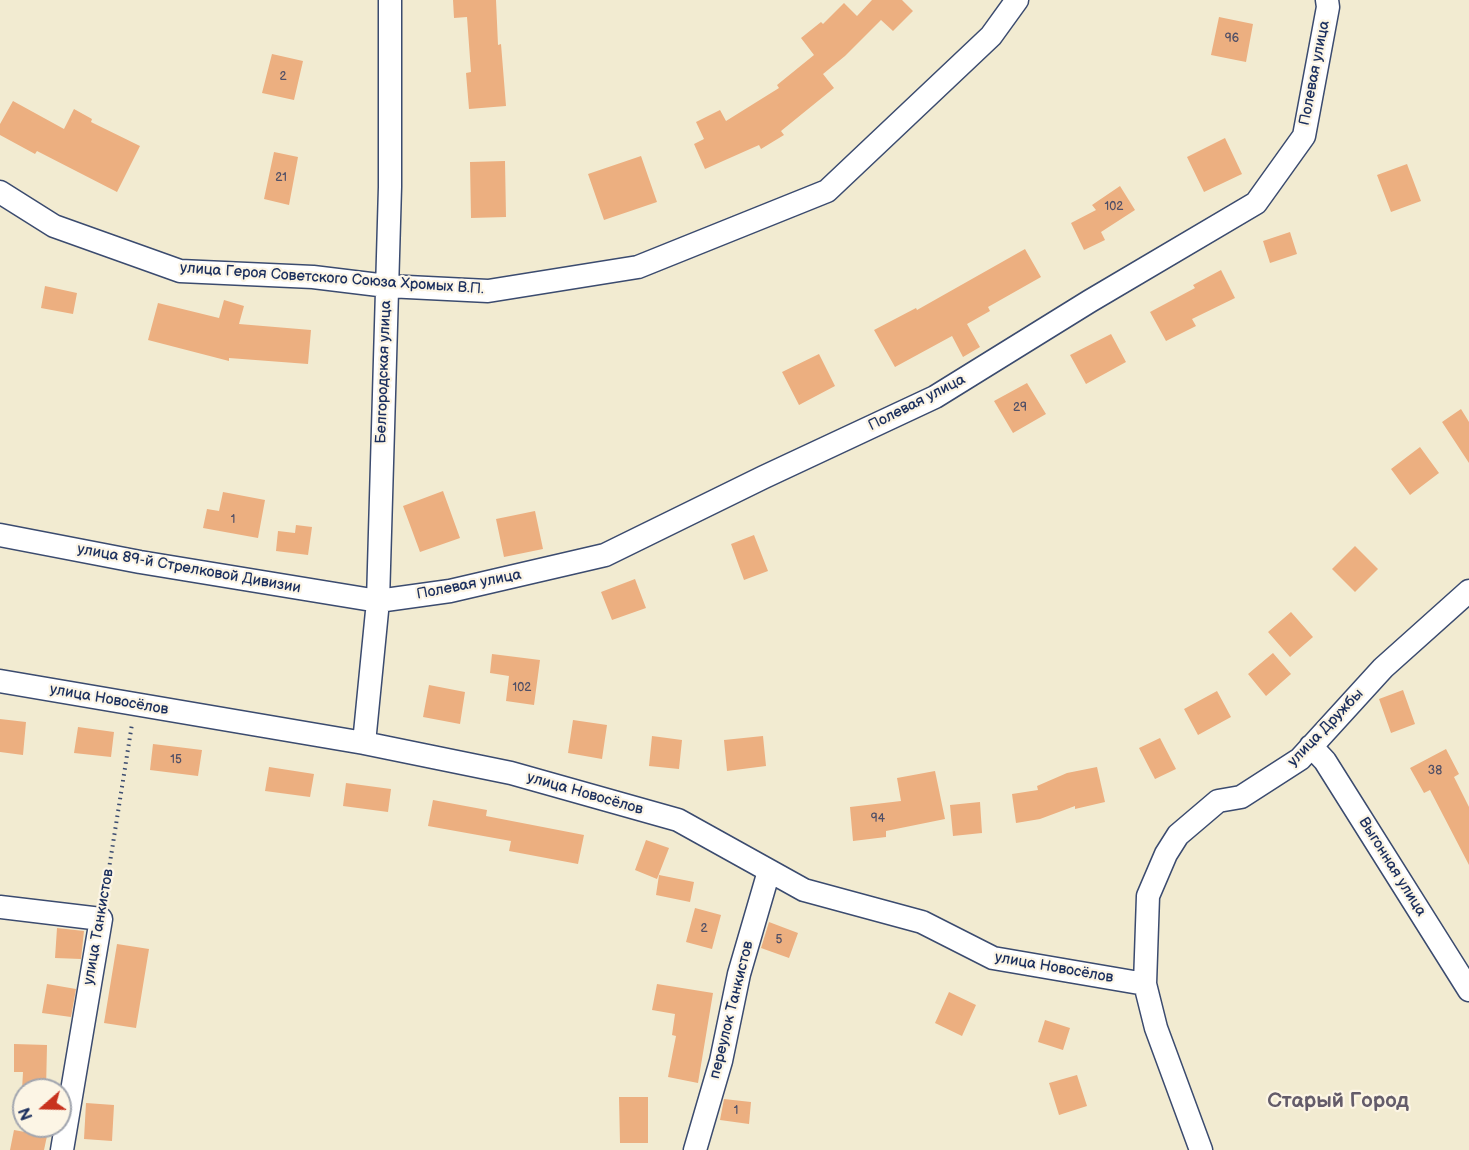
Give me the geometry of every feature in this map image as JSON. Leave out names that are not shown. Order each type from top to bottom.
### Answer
[{"type":"street","name":"Белгородская улица","points":[[364,743],[378,602],[390,187],[390,0]]},
{"type":"street","name":"улица Героя Советского Союза Хромых В.П.","points":[[0,192],[54,226],[180,270],[313,278],[387,286],[488,291],[638,267],[827,191],[991,36],[1017,0]]},
{"type":"street","name":"Полевая улица","points":[[378,602],[450,591],[605,555],[764,477],[935,398],[1090,301],[1256,203],[1304,136],[1328,7],[1326,0]]},
{"type":"street","name":"улица 89-й Стрелковой Дивизии","points":[[0,535],[140,562],[378,602]]},
{"type":"street","name":"улица Дружбы","points":[[1145,984],[1148,896],[1166,854],[1178,835],[1218,801],[1240,797],[1286,770],[1300,759],[1383,668],[1469,591]]},
{"type":"street","name":"улица Новосёлов","points":[[0,681],[364,743],[511,773],[678,820],[804,890],[922,922],[993,958],[1145,984]]},
{"type":"street","name":"Выгонная улица","points":[[1311,746],[1326,761],[1469,990]]},
{"type":"street","name":"переулок Танкистов","points":[[695,1150],[721,1061],[739,974],[769,870]]},
{"type":"street","points":[[0,907],[101,919]]},
{"type":"street","name":"улица Танкистов","points":[[62,1150],[101,919]]},
{"type":"street","points":[[1145,984],[1156,1028],[1201,1150]]},
{"type":"path","name":"улица Танкистов","points":[[101,919],[135,704]]},
{"type":"building","points":[[453,0],[496,0],[498,45],[501,44],[506,106],[469,109],[466,73],[471,72],[467,17],[454,18]]},
{"type":"building","points":[[872,0],[902,0],[913,11],[893,31],[881,20],[845,56],[823,74],[834,88],[781,131],[784,135],[761,149],[759,145],[705,169],[694,144],[704,139],[696,122],[720,110],[726,121],[779,88],[777,85],[814,55],[801,38],[821,22],[823,24],[844,3],[857,16]]},
{"type":"building","points":[[1219,17],[1253,24],[1246,62],[1211,55]]},
{"type":"building","points":[[272,54],[303,61],[294,100],[262,93]]},
{"type":"building","points":[[13,101],[64,129],[74,109],[92,119],[91,122],[140,146],[117,192],[37,151],[35,154],[0,135],[0,124]]},
{"type":"building","points":[[1225,138],[1242,174],[1204,192],[1187,157]]},
{"type":"building","points":[[274,152],[298,157],[289,205],[264,199]]},
{"type":"building","points":[[641,156],[657,202],[604,220],[588,174]]},
{"type":"building","points":[[505,161],[506,217],[471,218],[470,162]]},
{"type":"building","points":[[1407,164],[1421,201],[1391,212],[1377,175]]},
{"type":"building","points":[[1120,186],[1135,210],[1101,232],[1105,240],[1084,250],[1071,223],[1096,210],[1092,205]]},
{"type":"building","points":[[1290,232],[1297,254],[1270,263],[1263,241]]},
{"type":"building","points":[[1025,249],[1041,277],[988,307],[990,311],[967,324],[980,347],[963,357],[952,336],[895,367],[874,330],[916,308],[917,310]]},
{"type":"building","points":[[1221,270],[1235,298],[1192,319],[1196,326],[1166,341],[1150,312],[1195,288],[1193,285]]},
{"type":"building","points":[[45,286],[77,293],[73,314],[41,308]]},
{"type":"building","points":[[224,300],[244,306],[239,324],[311,330],[308,364],[229,358],[229,361],[148,340],[158,303],[219,318]]},
{"type":"building","points":[[1111,334],[1126,362],[1086,384],[1070,355]]},
{"type":"building","points":[[819,354],[835,386],[799,405],[782,372]]},
{"type":"building","points":[[1027,383],[1046,414],[1013,433],[994,401]]},
{"type":"building","points":[[1461,409],[1469,422],[1469,463],[1442,422]]},
{"type":"building","points":[[1420,447],[1439,473],[1410,495],[1391,469]]},
{"type":"building","points":[[443,491],[460,538],[420,552],[403,506]]},
{"type":"building","points":[[223,492],[265,500],[258,538],[203,528],[207,509],[219,511]]},
{"type":"building","points":[[535,511],[543,549],[504,557],[496,519]]},
{"type":"building","points":[[296,525],[312,527],[308,555],[276,551],[278,531],[295,533]]},
{"type":"building","points":[[754,535],[768,571],[744,580],[731,544]]},
{"type":"building","points":[[1355,546],[1378,569],[1355,592],[1332,569]]},
{"type":"building","points":[[635,579],[646,608],[612,620],[601,592]]},
{"type":"building","points":[[1291,612],[1313,637],[1290,657],[1268,632]]},
{"type":"building","points":[[1273,653],[1291,674],[1266,696],[1248,674]]},
{"type":"building","points":[[492,654],[540,660],[534,705],[506,701],[509,676],[490,673]]},
{"type":"building","points":[[429,685],[465,692],[460,724],[423,717]]},
{"type":"building","points":[[1403,690],[1415,724],[1391,733],[1379,699]]},
{"type":"building","points":[[1217,691],[1231,717],[1198,735],[1184,709]]},
{"type":"building","points":[[0,719],[26,722],[23,755],[0,752]]},
{"type":"building","points":[[573,720],[607,725],[602,759],[568,753]]},
{"type":"building","points":[[78,727],[114,732],[111,757],[74,753]]},
{"type":"building","points":[[652,736],[682,740],[679,769],[649,766]]},
{"type":"building","points":[[763,736],[766,766],[727,771],[724,740]]},
{"type":"building","points":[[1160,738],[1176,769],[1155,779],[1139,748]]},
{"type":"building","points":[[153,744],[202,750],[198,776],[150,770]]},
{"type":"building","points":[[1446,749],[1459,774],[1454,777],[1469,807],[1469,865],[1430,790],[1424,793],[1410,768]]},
{"type":"building","points":[[269,767],[314,774],[310,797],[265,791]]},
{"type":"building","points":[[1097,767],[1105,802],[1075,809],[1075,806],[1040,819],[1016,823],[1012,794],[1038,790],[1037,786],[1067,773]]},
{"type":"building","points":[[935,771],[945,819],[886,831],[886,837],[853,841],[850,807],[901,801],[897,778]]},
{"type":"building","points":[[346,783],[391,789],[388,812],[343,806]]},
{"type":"building","points":[[433,800],[487,810],[486,816],[584,835],[578,864],[509,851],[511,841],[428,826]]},
{"type":"building","points":[[980,802],[982,833],[953,836],[950,805]]},
{"type":"building","points":[[646,840],[669,848],[657,879],[635,870]]},
{"type":"building","points":[[659,875],[694,882],[690,902],[656,895]]},
{"type":"building","points":[[695,908],[721,915],[712,949],[686,942]]},
{"type":"building","points":[[769,922],[798,933],[789,958],[761,948]]},
{"type":"building","points":[[57,928],[84,931],[81,959],[55,958]]},
{"type":"building","points":[[117,944],[149,949],[136,1028],[104,1023]]},
{"type":"building","points":[[47,984],[76,989],[71,1017],[42,1013]]},
{"type":"building","points":[[657,984],[713,993],[698,1083],[668,1077],[676,1036],[672,1035],[675,1014],[652,1010]]},
{"type":"building","points":[[949,992],[976,1005],[962,1036],[935,1023]]},
{"type":"building","points":[[1045,1020],[1070,1028],[1063,1050],[1038,1042]]},
{"type":"building","points":[[14,1044],[47,1045],[46,1078],[23,1078],[23,1072],[14,1072]]},
{"type":"building","points":[[1077,1075],[1087,1106],[1059,1115],[1049,1083]]},
{"type":"building","points":[[619,1097],[648,1097],[648,1143],[620,1143]]},
{"type":"building","points":[[724,1099],[751,1102],[749,1124],[720,1120]]},
{"type":"building","points":[[86,1103],[114,1105],[112,1141],[84,1139]]},
{"type":"building","points":[[12,1138],[47,1138],[44,1150],[10,1150]]},
{"type":"district","name":"Старый Город","points":[[1338,1102]]}]
